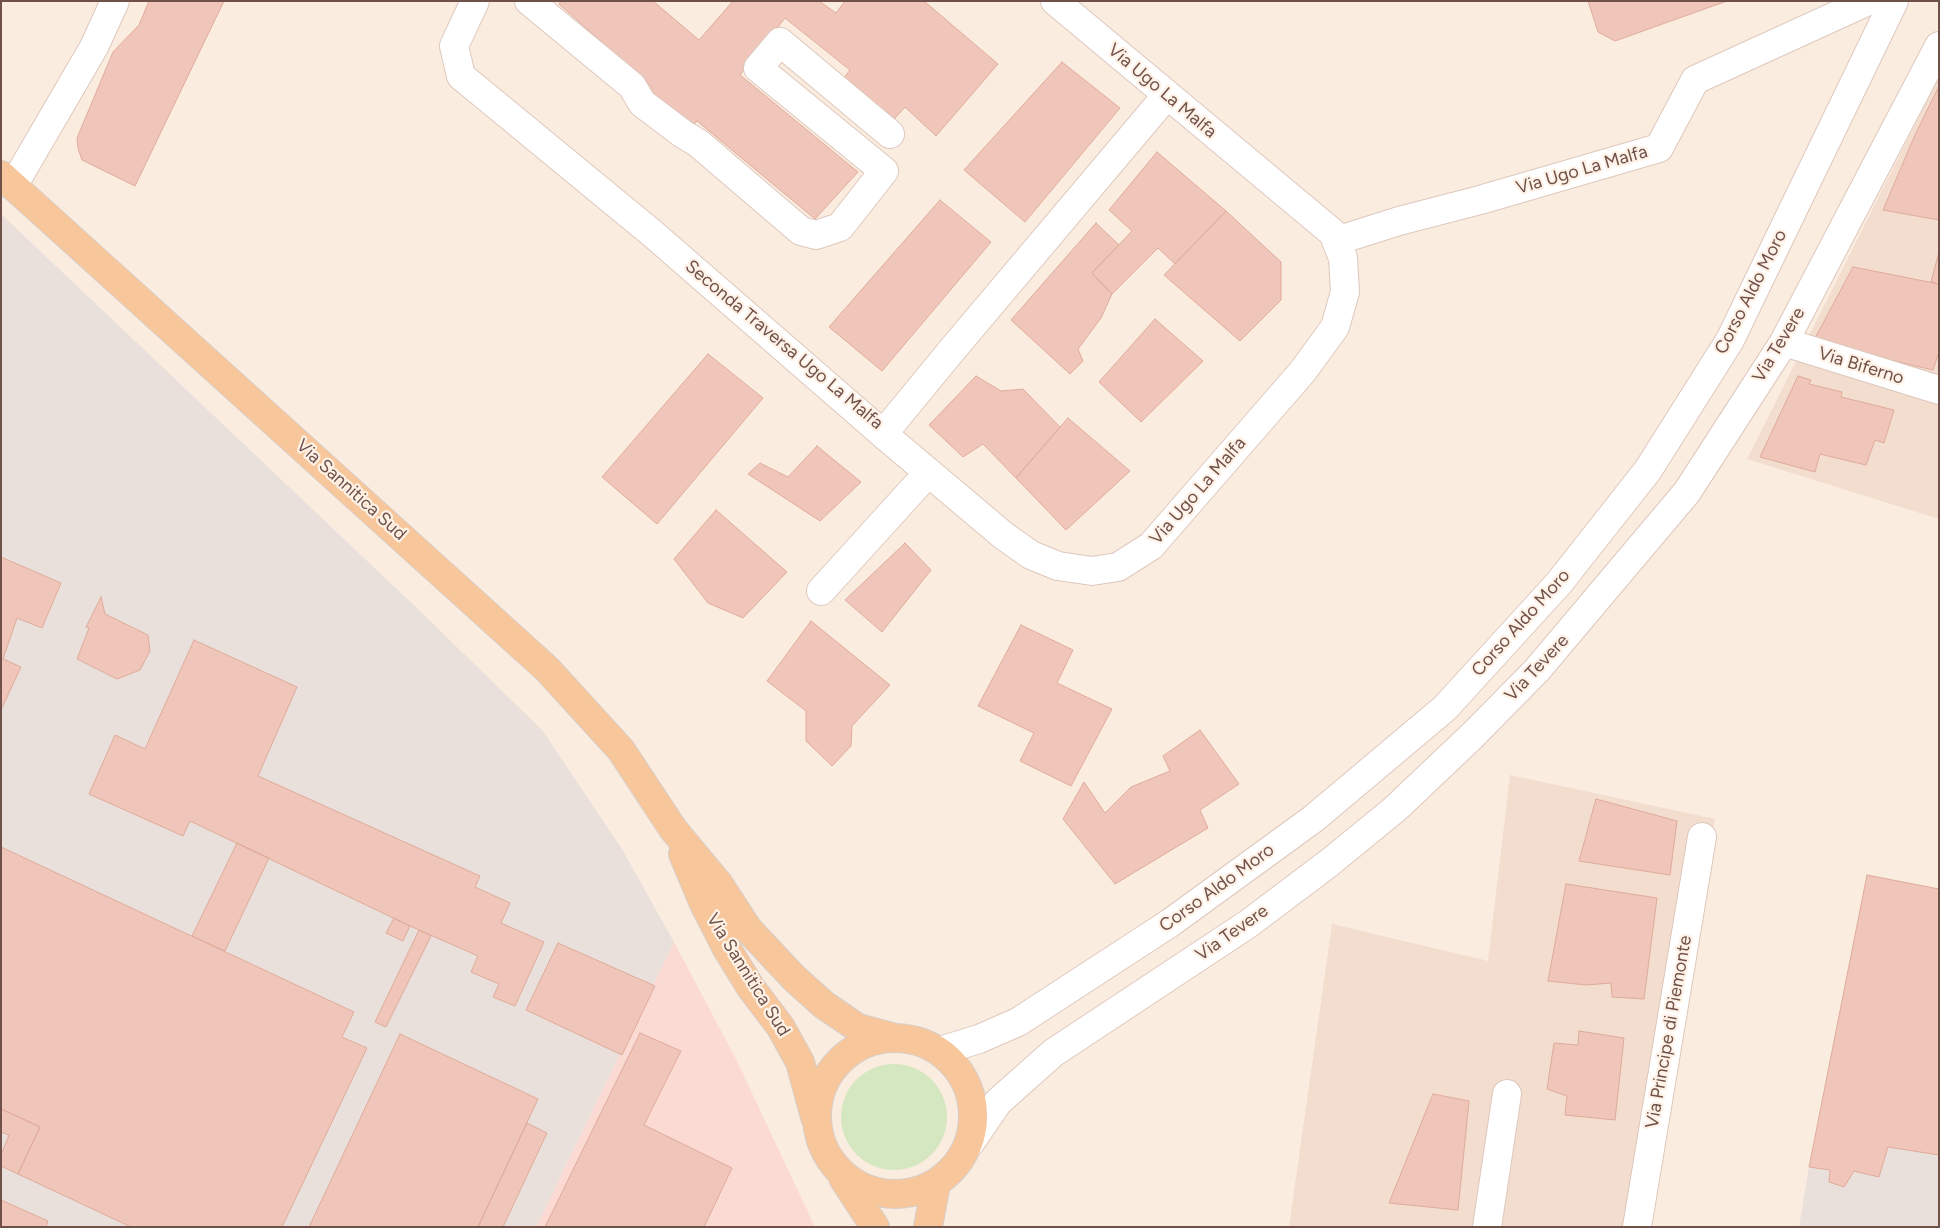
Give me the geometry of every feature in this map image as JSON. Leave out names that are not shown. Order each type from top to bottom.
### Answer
[{"type":"main road","name":"Via Sannitica Sud","points":[[7,181],[548,669],[621,750],[673,829],[718,883],[748,929],[794,978],[824,1005],[858,1028],[892,1037]]},
{"type":"main road","name":"Via Sannitica Sud","points":[[673,829],[704,904],[727,949],[751,988],[780,1026],[800,1062],[816,1123]]},
{"type":"main road","points":[[838,1171],[859,1187],[885,1195],[912,1194],[936,1184],[956,1166],[970,1143],[974,1117],[970,1091],[958,1069],[940,1051],[917,1040],[892,1037],[867,1042],[846,1055],[829,1074],[819,1098],[816,1123],[823,1148],[838,1171],[875,1227]]},
{"type":"main road","points":[[928,1227],[936,1184]]},
{"type":"street","points":[[7,181],[94,47],[116,1]]},
{"type":"street","name":"Seconda Traversa Ugo La Malfa","points":[[475,1],[454,46],[461,76],[653,234],[883,434],[1167,95]]},
{"type":"street","points":[[529,1],[632,86],[642,103],[698,143],[801,232],[816,235],[840,227],[884,171],[758,68],[780,42],[890,134]]},
{"type":"street","name":"Via Ugo La Malfa","points":[[883,434],[1004,536],[1031,555],[1058,566],[1092,571],[1118,567],[1151,546],[1303,370],[1335,327],[1345,292],[1344,258],[1333,233],[1055,1]]},
{"type":"street","name":"Via Ugo La Malfa","points":[[1336,241],[1399,221],[1480,200],[1659,148],[1695,80],[1868,1]]},
{"type":"street","name":"Corso Aldo Moro","points":[[940,1051],[979,1039],[1018,1022],[1170,923],[1313,819],[1445,708],[1559,583],[1648,470],[1730,340],[1894,1]]},
{"type":"street","name":"Via Tevere","points":[[970,1143],[998,1102],[1053,1053],[1248,924],[1330,864],[1395,809],[1473,735],[1537,670],[1688,492],[1784,342],[1939,46]]},
{"type":"street","name":"Via Biferno","points":[[1784,342],[1939,390]]},
{"type":"street","points":[[821,591],[928,473]]},
{"type":"street","name":"Via Principe di Piemonte","points":[[1636,1227],[1702,837]]},
{"type":"street","points":[[1487,1227],[1507,1094]]},
{"type":"shaded area","points":[[1939,77],[1939,519],[1747,459]]},
{"type":"shaded area","points":[[1,214],[421,612],[542,730],[622,849],[674,942],[536,1227],[1,1227]]},
{"type":"shaded area","points":[[1510,775],[1715,819],[1643,1227],[1289,1227],[1332,924],[1488,961]]},
{"type":"shaded area","points":[[1867,875],[1939,889],[1939,1227],[1799,1227],[1809,1167]]},
{"type":"shaded area","points":[[674,942],[736,1059],[815,1227],[536,1227]]},
{"type":"green space","points":[[894,1064],[914,1068],[931,1080],[943,1097],[947,1117],[943,1137],[931,1154],[914,1166],[894,1170],[874,1166],[857,1154],[845,1137],[841,1117],[845,1097],[857,1080],[874,1068]]},
{"type":"building","points":[[149,1],[224,1],[135,186],[82,160],[77,138],[113,52],[139,25]]},
{"type":"building","points":[[561,1],[653,1],[699,40],[733,1],[819,1],[836,13],[845,1],[924,1],[998,64],[936,136],[905,107],[888,126],[837,87],[850,70],[785,18],[740,75],[858,172],[815,219],[697,121],[687,131],[643,94],[652,87],[559,4]]},
{"type":"building","points":[[1588,1],[1727,1],[1615,41],[1598,32]]},
{"type":"building","points":[[1062,62],[1120,108],[1025,222],[964,170]]},
{"type":"building","points":[[1939,86],[1939,220],[1883,210],[1915,135]]},
{"type":"building","points":[[1157,152],[1226,211],[1175,264],[1158,248],[1112,294],[1092,273],[1132,231],[1109,210]]},
{"type":"building","points":[[940,200],[991,242],[882,371],[829,327]]},
{"type":"building","points":[[1226,211],[1281,262],[1281,300],[1240,341],[1164,275]]},
{"type":"building","points":[[1096,223],[1119,245],[1092,273],[1112,294],[1101,318],[1078,349],[1083,361],[1070,374],[1011,320]]},
{"type":"building","points":[[1939,252],[1939,284],[1931,282]]},
{"type":"building","points":[[1853,267],[1939,284],[1939,352],[1933,370],[1813,342]]},
{"type":"building","points":[[1155,319],[1203,361],[1141,422],[1099,382]]},
{"type":"building","points":[[708,354],[763,398],[657,524],[602,477]]},
{"type":"building","points":[[976,376],[1001,391],[1023,389],[1060,427],[1016,478],[983,444],[963,457],[929,425]]},
{"type":"building","points":[[1798,376],[1811,380],[1809,384],[1842,392],[1841,397],[1894,410],[1884,443],[1875,440],[1866,465],[1820,454],[1815,472],[1760,457]]},
{"type":"building","points":[[1068,418],[1130,471],[1066,530],[1016,478]]},
{"type":"building","points":[[817,446],[861,482],[820,521],[748,474],[760,463],[788,477]]},
{"type":"building","points":[[716,510],[787,572],[743,618],[708,603],[674,559]]},
{"type":"building","points":[[905,543],[931,570],[882,632],[845,600]]},
{"type":"building","points":[[1,557],[61,583],[42,628],[17,618],[3,659],[1,658]]},
{"type":"building","points":[[101,597],[105,614],[148,635],[150,651],[140,670],[117,679],[77,659],[89,628],[86,627]]},
{"type":"building","points":[[811,621],[890,685],[852,726],[851,746],[832,766],[806,741],[806,711],[767,681]]},
{"type":"building","points":[[1021,625],[1073,650],[1057,683],[1112,709],[1071,786],[1020,761],[1034,733],[978,706]]},
{"type":"building","points":[[194,640],[297,687],[258,776],[480,876],[475,887],[510,903],[501,923],[544,942],[515,1006],[493,997],[499,984],[471,972],[478,956],[410,926],[190,821],[183,836],[89,794],[115,735],[145,749]]},
{"type":"building","points":[[1,658],[21,667],[1,710]]},
{"type":"building","points":[[1200,730],[1239,784],[1200,810],[1208,828],[1115,884],[1063,819],[1084,782],[1105,813],[1131,787],[1170,771],[1163,756]]},
{"type":"building","points":[[1596,799],[1677,821],[1670,875],[1579,861]]},
{"type":"building","points":[[237,843],[269,858],[225,951],[192,936]]},
{"type":"building","points":[[1,847],[354,1012],[342,1037],[367,1048],[282,1227],[131,1227],[18,1174],[40,1127],[1,1109]]},
{"type":"building","points":[[1867,875],[1939,889],[1939,1155],[1888,1147],[1879,1177],[1854,1171],[1844,1187],[1829,1182],[1830,1170],[1809,1167]]},
{"type":"building","points":[[1566,884],[1657,898],[1644,999],[1612,997],[1611,983],[1586,985],[1548,981]]},
{"type":"building","points":[[394,918],[410,926],[403,941],[386,933]]},
{"type":"building","points":[[419,930],[431,936],[386,1027],[375,1022]]},
{"type":"building","points":[[558,943],[655,986],[622,1055],[526,1010]]},
{"type":"building","points":[[1579,1031],[1624,1038],[1615,1120],[1565,1115],[1567,1096],[1547,1089],[1554,1043],[1578,1045]]},
{"type":"building","points":[[640,1033],[681,1051],[644,1125],[732,1168],[704,1227],[545,1227]]},
{"type":"building","points":[[400,1034],[538,1099],[478,1227],[309,1227]]},
{"type":"building","points":[[1433,1094],[1469,1101],[1458,1210],[1389,1203]]},
{"type":"building","points":[[1,1109],[40,1127],[18,1174],[1,1166],[1,1155],[9,1135],[1,1132]]},
{"type":"building","points":[[527,1123],[547,1133],[503,1227],[478,1227]]},
{"type":"building","points":[[1,1200],[48,1221],[46,1227],[1,1227]]}]
